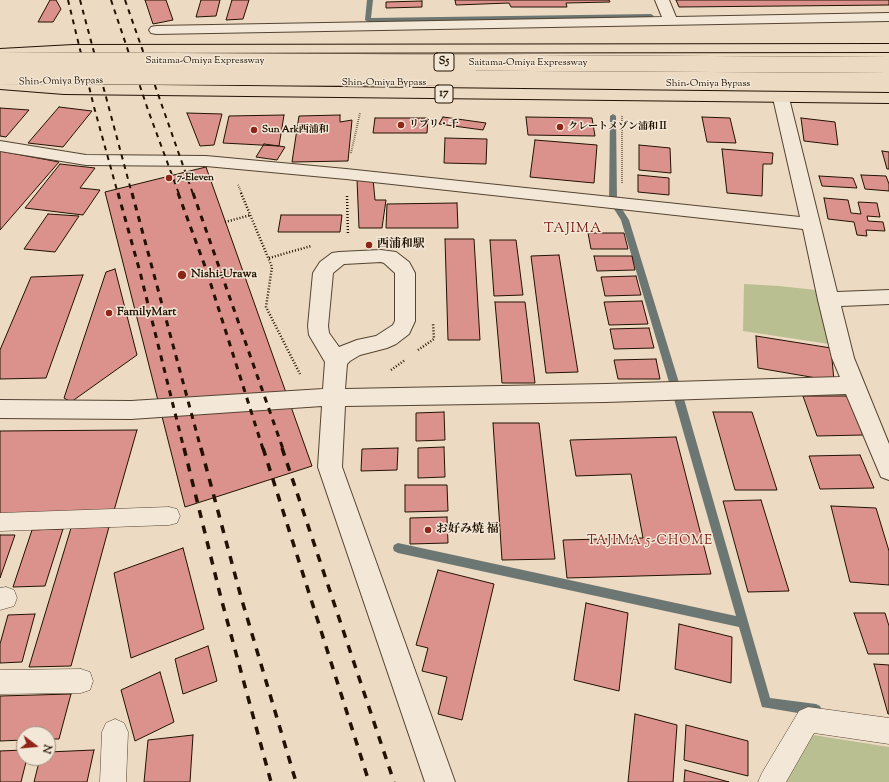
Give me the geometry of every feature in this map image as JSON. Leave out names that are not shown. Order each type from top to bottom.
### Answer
[{"type":"highway","points":[[16,53],[73,49],[889,48]]},
{"type":"highway","points":[[0,53],[81,57],[889,60]]},
{"type":"highway","name":"Saitama-Omiya Expressway","points":[[0,60],[889,65]]},
{"type":"highway","name":"Saitama-Omiya Expressway","points":[[0,76],[484,78]]},
{"type":"highway","name":"Shin-Omiya Bypass","points":[[0,83],[889,85]]},
{"type":"highway","name":"17","points":[[0,83],[64,89],[889,98]]},
{"type":"street","points":[[662,0],[670,20]]},
{"type":"street","points":[[156,30],[889,16]]},
{"type":"street","points":[[781,98],[843,358],[869,425],[889,470]]},
{"type":"street","points":[[0,146],[86,160],[206,161],[242,164],[810,224]]},
{"type":"street","points":[[336,362],[342,355],[349,351],[380,343],[393,337],[402,329],[405,321],[405,273],[402,267],[389,257],[339,258],[333,261],[323,273],[318,326],[319,335],[332,353],[336,362],[330,467],[440,782]]},
{"type":"street","points":[[828,300],[889,297]]},
{"type":"street","points":[[0,409],[131,410],[303,398],[606,393],[854,384]]},
{"type":"lane","points":[[0,522],[169,516]]},
{"type":"lane","points":[[0,682],[81,681]]},
{"type":"lane","points":[[771,782],[808,720],[889,731]]},
{"type":"lane","points":[[112,782],[115,732]]},
{"type":"path","points":[[348,241],[346,174],[362,107]]},
{"type":"path","points":[[622,109],[622,193],[629,204]]},
{"type":"path","points":[[242,164],[235,178],[272,267],[266,307],[300,375]]},
{"type":"path","points":[[225,222],[251,215]]},
{"type":"green space","points":[[744,284],[816,290],[829,344],[743,331]]},
{"type":"green space","points":[[807,734],[889,747],[889,782],[782,782]]},
{"type":"building","points":[[50,0],[56,0],[61,9],[53,22],[38,22]]},
{"type":"building","points":[[145,0],[166,0],[173,20],[153,24]]},
{"type":"building","points":[[201,0],[220,0],[216,16],[196,17]]},
{"type":"building","points":[[232,0],[249,0],[243,19],[226,20]]},
{"type":"building","points":[[455,0],[609,0],[610,2],[566,3],[567,7],[511,7],[509,3],[456,5]]},
{"type":"building","points":[[676,0],[889,0],[889,5],[679,7]]},
{"type":"building","points":[[422,1],[422,7],[386,8],[386,2]]},
{"type":"building","points":[[59,107],[92,111],[63,147],[28,143]]},
{"type":"building","points":[[0,108],[29,110],[6,137],[0,136]]},
{"type":"building","points":[[187,113],[222,114],[214,145],[200,146]]},
{"type":"building","name":"Sun Ark西浦和","points":[[284,115],[279,146],[223,143],[229,116]]},
{"type":"building","points":[[340,115],[340,122],[352,120],[348,161],[292,162],[299,116]]},
{"type":"building","points":[[443,117],[486,123],[483,130],[439,124]]},
{"type":"building","name":"クレートメゾン浦和Ⅱ","points":[[526,117],[592,118],[595,136],[528,135]]},
{"type":"building","points":[[702,117],[730,118],[736,143],[707,142]]},
{"type":"building","name":"リブリ・千","points":[[375,118],[428,118],[427,133],[373,133]]},
{"type":"building","points":[[801,118],[835,122],[838,145],[804,141]]},
{"type":"building","points":[[445,138],[487,139],[486,164],[444,163]]},
{"type":"building","points":[[535,140],[597,145],[594,183],[530,177]]},
{"type":"building","points":[[264,144],[285,147],[277,160],[256,157]]},
{"type":"building","points":[[639,145],[670,148],[671,173],[639,170]]},
{"type":"building","points":[[722,149],[773,153],[772,164],[763,164],[762,196],[727,193]]},
{"type":"building","points":[[0,151],[59,162],[0,230]]},
{"type":"building","points":[[882,151],[889,152],[889,169],[887,169]]},
{"type":"building","points":[[60,164],[95,168],[80,188],[100,190],[83,215],[25,208]]},
{"type":"building","points":[[206,167],[312,466],[185,507],[105,192]]},
{"type":"building","points":[[638,175],[669,178],[669,195],[638,192]]},
{"type":"building","points":[[861,175],[886,176],[889,184],[889,191],[865,189]]},
{"type":"building","points":[[819,176],[853,178],[857,188],[822,186]]},
{"type":"building","points":[[357,179],[373,179],[375,200],[386,200],[382,228],[359,228]]},
{"type":"building","points":[[824,198],[848,200],[851,213],[861,214],[858,202],[877,203],[880,217],[867,216],[868,221],[883,222],[885,231],[866,230],[867,236],[857,235],[854,222],[828,219]]},
{"type":"building","points":[[457,203],[458,228],[386,228],[387,204]]},
{"type":"building","points":[[48,214],[79,216],[55,252],[24,249]]},
{"type":"building","points":[[281,215],[342,215],[340,232],[278,232]]},
{"type":"building","points":[[588,233],[624,233],[628,249],[591,249]]},
{"type":"building","points":[[445,239],[474,239],[480,340],[448,340]]},
{"type":"building","points":[[490,240],[516,240],[523,295],[494,296]]},
{"type":"building","points":[[559,255],[578,372],[546,373],[531,256]]},
{"type":"building","points":[[594,256],[632,256],[635,270],[597,271]]},
{"type":"building","name":"FamilyMart","points":[[115,269],[137,355],[71,402],[64,398],[106,272]]},
{"type":"building","points":[[83,275],[46,378],[0,379],[0,350],[31,277]]},
{"type":"building","points":[[636,276],[641,295],[605,296],[601,277]]},
{"type":"building","points":[[642,301],[648,324],[609,325],[604,302]]},
{"type":"building","points":[[495,302],[525,302],[535,383],[502,383]]},
{"type":"building","points":[[649,328],[654,348],[614,349],[610,329]]},
{"type":"building","points":[[756,336],[831,348],[834,381],[758,368]]},
{"type":"building","points":[[656,359],[660,379],[618,379],[614,360]]},
{"type":"building","points":[[803,396],[847,396],[863,435],[817,436]]},
{"type":"building","points":[[444,412],[445,440],[416,441],[416,413]]},
{"type":"building","points":[[713,412],[752,412],[777,490],[735,490]]},
{"type":"building","points":[[493,423],[539,423],[555,559],[502,560]]},
{"type":"building","points":[[137,430],[113,514],[0,515],[0,431]]},
{"type":"building","points":[[676,437],[711,574],[567,578],[563,540],[643,538],[631,474],[576,476],[570,440]]},
{"type":"building","points":[[444,447],[445,477],[418,478],[418,448]]},
{"type":"building","points":[[398,448],[397,470],[361,471],[362,449]]},
{"type":"building","points":[[860,455],[874,488],[820,489],[809,456]]},
{"type":"building","points":[[405,485],[447,485],[448,511],[405,512]]},
{"type":"building","points":[[761,500],[789,591],[748,592],[723,501]]},
{"type":"building","points":[[831,506],[876,508],[889,551],[889,585],[850,582]]},
{"type":"building","points":[[447,517],[448,543],[410,544],[410,518]]},
{"type":"building","points":[[109,527],[71,666],[29,667],[71,528]]},
{"type":"building","points":[[63,529],[45,586],[13,587],[32,530]]},
{"type":"building","points":[[0,535],[15,535],[0,578]]},
{"type":"building","points":[[183,548],[204,629],[131,658],[114,573]]},
{"type":"building","points":[[438,570],[494,584],[462,720],[438,714],[447,677],[422,671],[428,648],[416,645]]},
{"type":"building","points":[[586,603],[628,613],[619,691],[574,680]]},
{"type":"building","points":[[854,613],[885,613],[889,626],[889,654],[868,654]]},
{"type":"building","points":[[35,614],[22,662],[0,663],[0,644],[8,615]]},
{"type":"building","points":[[679,624],[732,637],[731,683],[675,669]]},
{"type":"building","points":[[208,646],[217,681],[183,694],[175,659]]},
{"type":"building","points":[[874,664],[889,665],[889,714],[888,714]]},
{"type":"building","points":[[160,672],[174,722],[135,741],[121,690]]},
{"type":"building","points":[[71,694],[59,739],[56,739],[56,726],[16,726],[16,740],[0,741],[0,696]]},
{"type":"building","points":[[635,714],[677,725],[673,782],[628,782]]},
{"type":"building","points":[[686,725],[748,741],[748,776],[684,760]]},
{"type":"building","points":[[193,735],[190,782],[144,782],[148,740]]},
{"type":"building","points":[[16,750],[16,766],[25,766],[21,782],[0,782],[0,751]]},
{"type":"building","points":[[94,750],[87,782],[34,782],[38,766],[56,766],[56,752]]},
{"type":"building","points":[[685,770],[729,782],[684,782]]},
{"type":"waterway","points":[[370,0],[368,20],[651,16]]},
{"type":"waterway","points":[[613,116],[613,201],[625,220],[679,399],[766,703],[816,710]]},
{"type":"waterway","points":[[398,548],[743,623]]},
{"type":"railway","points":[[68,0],[94,107],[118,194]]},
{"type":"railway","points":[[80,0],[132,194]]},
{"type":"railway","points":[[111,0],[148,110],[179,194]]},
{"type":"railway","points":[[125,0],[193,194]]},
{"type":"railway","points":[[118,193],[140,272],[184,449]]},
{"type":"railway","points":[[132,193],[201,449]]},
{"type":"railway","points":[[178,193],[206,269],[263,449]]},
{"type":"railway","points":[[193,193],[283,449]]},
{"type":"railway","points":[[184,448],[221,598],[271,782]]},
{"type":"railway","points":[[201,448],[241,597],[296,782]]},
{"type":"railway","points":[[263,448],[369,782]]},
{"type":"railway","points":[[282,448],[394,782]]},
{"type":"place","name":"リブリ・千","points":[[401,125]]},
{"type":"place","name":"クレートメゾン浦和Ⅱ","points":[[560,127]]},
{"type":"place","name":"Sun Ark西浦和","points":[[254,130]]},
{"type":"place","name":"7-Eleven","points":[[169,178]]},
{"type":"place","name":"西浦和駅","points":[[369,245]]},
{"type":"place","name":"Nishi-Urawa","points":[[182,275]]},
{"type":"place","name":"FamilyMart","points":[[109,313]]},
{"type":"place","name":"お好み焼 福","points":[[428,530]]},
{"type":"district","name":"TAJIMA","points":[[573,230]]},
{"type":"district","name":"TAJIMA 5-CHOME","points":[[650,542]]}]
